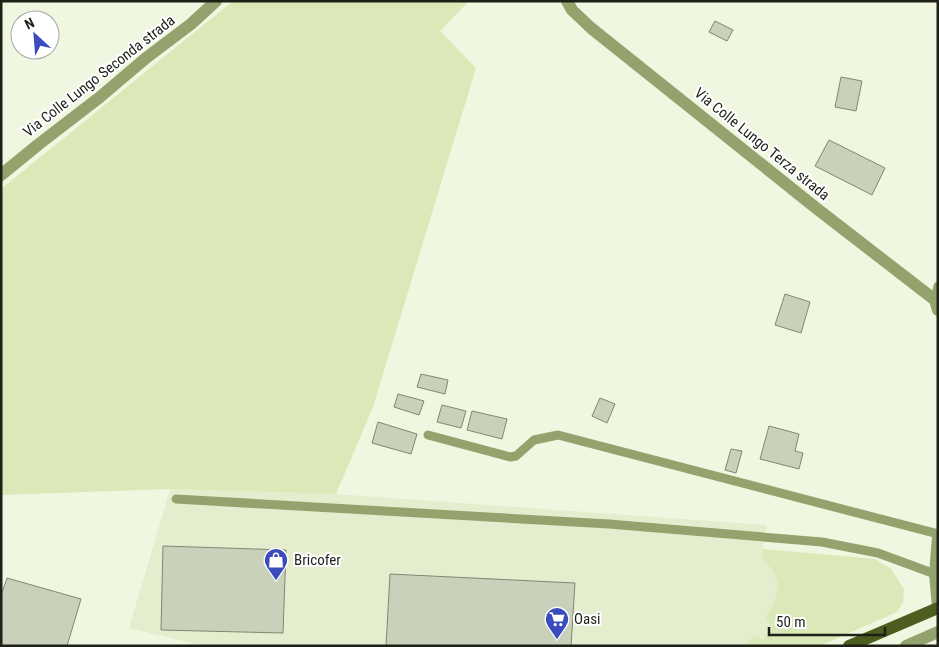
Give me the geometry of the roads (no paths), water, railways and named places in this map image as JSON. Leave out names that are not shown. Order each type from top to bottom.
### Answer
[{"type":"main road","points":[[849,646],[938,607]]},
{"type":"street","name":"Via Colle Lungo Seconda strada","points":[[1,175],[100,97],[216,1]]},
{"type":"street","name":"Via Colle Lungo Terza strada","points":[[567,1],[572,10],[591,28],[936,305]]},
{"type":"street","points":[[938,536],[935,574],[938,607]]},
{"type":"street","points":[[906,646],[938,632]]},
{"type":"street","points":[[927,646],[938,632]]},
{"type":"lane","points":[[936,305],[938,286]]},
{"type":"lane","points":[[428,435],[510,457],[516,456],[534,440],[558,435],[938,536]]},
{"type":"lane","points":[[176,500],[600,523],[822,542],[878,552],[935,574]]},
{"type":"place","name":"Bricofer","points":[[276,581]]},
{"type":"place","name":"Oasi","points":[[557,640]]}]
